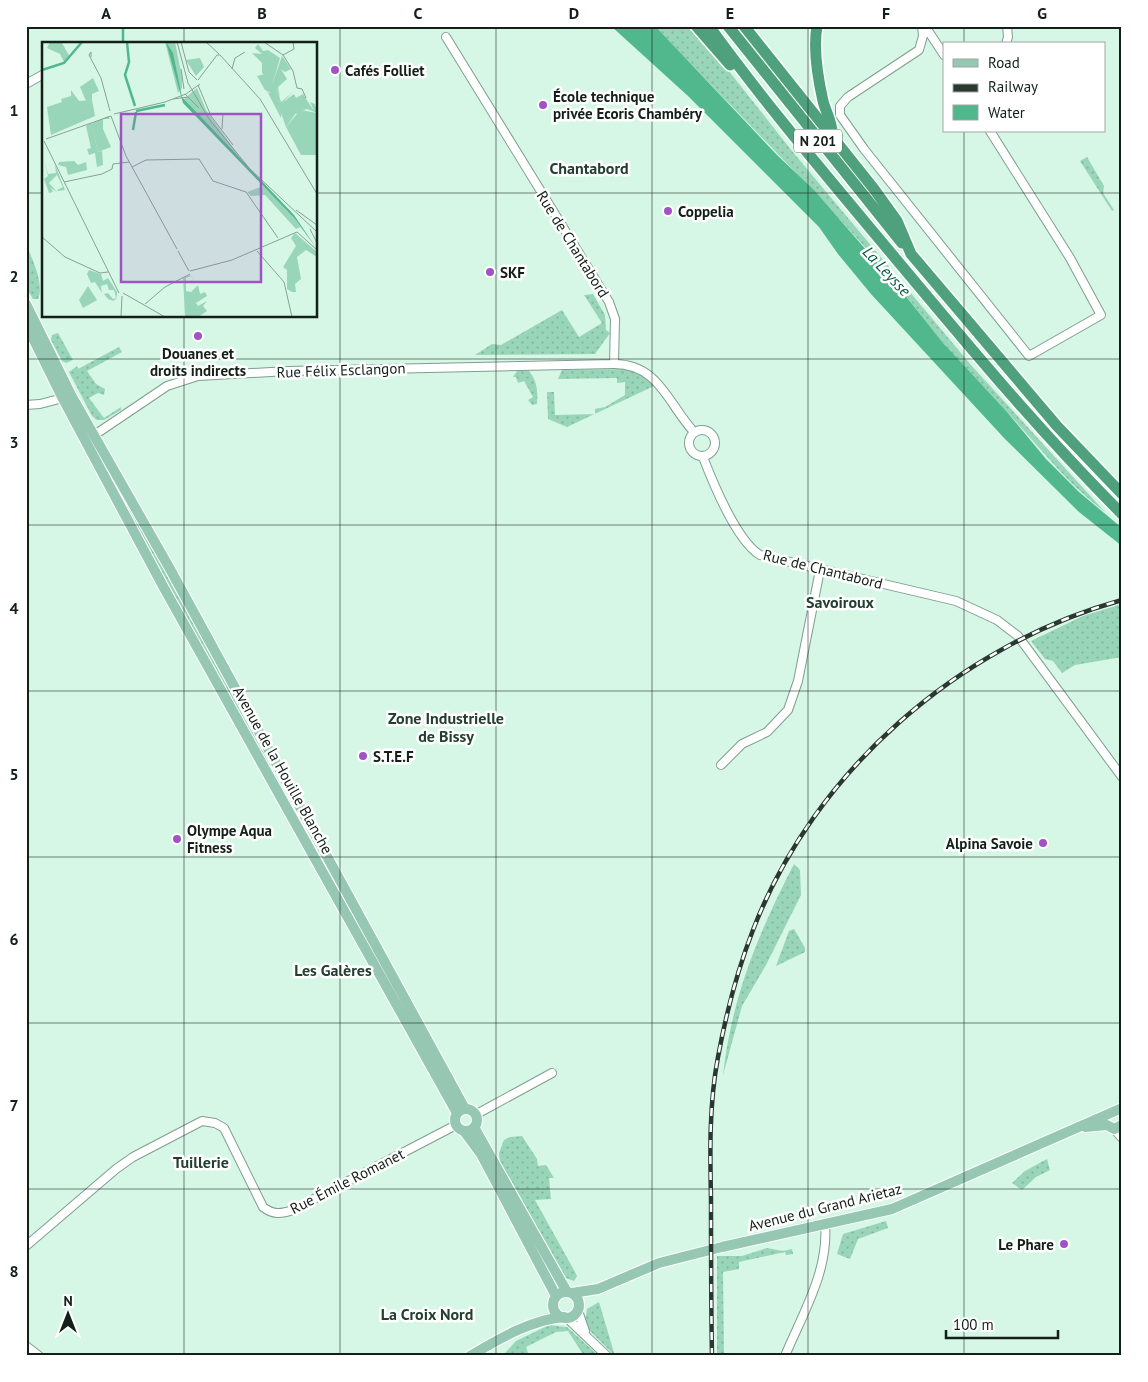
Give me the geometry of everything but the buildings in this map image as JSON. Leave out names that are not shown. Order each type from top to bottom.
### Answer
[{"type":"highway","points":[[696,26],[777,114]]},
{"type":"highway","name":"N 201","points":[[709,26],[777,114],[870,228],[1002,385],[1059,449],[1122,514]]},
{"type":"highway","name":"N 201","points":[[728,26],[911,254],[992,351],[1057,426],[1122,494]]},
{"type":"highway","points":[[744,26],[770,62],[832,135],[897,221],[911,254]]},
{"type":"highway","points":[[817,26],[821,87],[832,126],[832,135]]},
{"type":"main road","points":[[26,304],[67,397]]},
{"type":"main road","points":[[26,324],[67,397]]},
{"type":"main road","name":"Avenue de la Houille Blanche","points":[[67,397],[170,569],[461,1111]]},
{"type":"main road","name":"Avenue du Grand Arietaz","points":[[570,1292],[598,1289],[660,1264],[722,1247],[825,1226],[905,1204],[1054,1138],[1112,1124],[1120,1110]]},
{"type":"main road","points":[[465,1128],[477,1120],[475,1115],[461,1111],[465,1128],[485,1161],[555,1300],[556,1313],[565,1318]]},
{"type":"main road","points":[[465,1128],[570,1292],[578,1300],[578,1310],[565,1318],[549,1319],[533,1324],[470,1356]]},
{"type":"main road","name":"Avenue du Grand Arietaz","points":[[578,1310],[598,1289]]},
{"type":"main road","points":[[533,1324],[555,1300],[570,1292]]},
{"type":"street","points":[[923,26],[943,54]]},
{"type":"street","points":[[923,26],[923,36],[919,50],[848,97],[840,106],[840,115],[866,152],[1029,356],[1101,315],[1070,258],[991,132]]},
{"type":"street","points":[[1007,26],[1007,42]]},
{"type":"street","name":"Rue de Chantabord","points":[[446,37],[609,302],[615,319],[614,364]]},
{"type":"street","points":[[26,84],[42,75]]},
{"type":"street","points":[[614,364],[639,369],[653,378],[694,432]]},
{"type":"street","name":"Rue Félix Esclangon","points":[[90,438],[167,386],[198,376],[288,371],[614,364]]},
{"type":"street","points":[[26,404],[40,404],[67,397]]},
{"type":"street","points":[[706,430],[714,438],[713,450],[703,457],[695,455],[689,448],[689,439],[694,432],[706,430]]},
{"type":"street","name":"Rue de Chantabord","points":[[703,457],[712,480],[752,550],[775,560],[956,601],[997,620],[1018,636],[1025,642],[1122,777]]},
{"type":"street","points":[[721,765],[742,744],[767,732],[788,710],[798,681],[820,570]]},
{"type":"street","points":[[475,1115],[552,1073]]},
{"type":"street","name":"Rue Émile Romanet","points":[[26,1246],[116,1169],[202,1121],[215,1123],[224,1128],[263,1206],[269,1212],[278,1214],[293,1210],[465,1128]]},
{"type":"street","points":[[1112,1124],[1122,1138]]},
{"type":"street","points":[[786,1356],[822,1267],[826,1247],[825,1226]]},
{"type":"street","points":[[578,1310],[587,1335]]},
{"type":"street","points":[[565,1318],[587,1335],[607,1356]]},
{"type":"street","points":[[26,1346],[39,1356]]},
{"type":"shaded area","points":[[655,26],[698,26],[698,32],[792,151],[971,365],[1105,512],[1053,464],[951,352],[901,289],[842,221]]},
{"type":"shaded area","points":[[1087,157],[1104,186],[1103,193],[1114,210],[1112,211],[1080,161]]},
{"type":"shaded area","points":[[26,243],[39,278],[40,293],[38,299],[33,299],[26,287]]},
{"type":"shaded area","points":[[593,294],[605,315],[606,330],[610,333],[595,354],[475,355],[492,344],[501,345],[562,310],[579,337],[602,323],[584,295]]},
{"type":"shaded area","points":[[58,333],[73,360],[66,363],[62,361],[51,340],[52,335]]},
{"type":"shaded area","points":[[119,347],[122,352],[87,371],[96,384],[105,389],[104,395],[98,393],[89,398],[104,418],[121,407],[121,410],[104,420],[97,420],[92,416],[69,372],[77,366],[78,369]]},
{"type":"shaded area","points":[[627,369],[638,371],[654,386],[595,414],[595,409],[605,407],[625,395],[625,382],[617,383],[617,378],[558,379],[562,370]]},
{"type":"shaded area","points":[[517,371],[529,371],[532,375],[536,386],[537,404],[532,405],[528,400],[533,397],[524,381],[518,383],[516,377],[513,377]]},
{"type":"shaded area","points":[[547,392],[554,392],[555,415],[595,414],[567,427],[548,419]]},
{"type":"shaded area","points":[[111,469],[270,766],[252,740],[106,472]]},
{"type":"shaded area","points":[[1122,604],[1122,657],[1075,665],[1062,673],[1053,661],[1045,659],[1031,641],[1083,616]]},
{"type":"shaded area","points":[[273,773],[278,776],[394,987],[392,987]]},
{"type":"shaded area","points":[[794,864],[800,870],[801,895],[766,965],[742,1006],[723,1075],[733,1019],[748,966],[769,915]]},
{"type":"shaded area","points":[[794,929],[805,948],[805,952],[776,966],[789,931]]},
{"type":"shaded area","points":[[522,1136],[537,1159],[538,1166],[546,1165],[554,1178],[549,1178],[551,1199],[535,1200],[577,1276],[574,1281],[566,1278],[500,1163],[499,1153],[504,1140],[510,1137]]},
{"type":"shaded area","points":[[1047,1159],[1050,1170],[1036,1177],[1022,1190],[1012,1183],[1025,1171]]},
{"type":"shaded area","points":[[886,1221],[888,1228],[858,1239],[850,1259],[837,1254],[843,1234]]},
{"type":"shaded area","points":[[767,1248],[783,1251],[792,1249],[793,1254],[786,1255],[785,1252],[739,1262],[739,1269],[723,1272],[724,1356],[717,1356],[717,1256],[742,1256]]},
{"type":"shaded area","points":[[599,1302],[615,1356],[588,1329],[585,1322],[587,1309]]},
{"type":"shaded area","points":[[549,1325],[567,1327],[599,1356],[584,1356],[568,1331],[556,1332],[526,1347],[529,1356],[505,1356],[505,1353],[516,1341]]},
{"type":"water","points":[[611,26],[655,26],[777,155],[814,190],[901,290],[943,343],[1007,412],[1046,459],[1079,492],[1122,528],[1122,546],[1079,512],[1005,439],[871,294],[838,254],[819,227],[688,96]]},
{"type":"waterway","points":[[123,26],[123,42]]},
{"type":"railway","points":[[712,1356],[710,1146],[715,1075],[728,1009],[742,961],[753,930],[780,872],[813,818],[854,768],[899,722],[950,682],[1004,648],[1062,621],[1122,600]]},
{"type":"place","name":"Cafés Folliet","points":[[335,70]]},
{"type":"place","name":"École technique privée Ecoris Chambéry","points":[[543,105]]},
{"type":"place","name":"Coppelia","points":[[668,211]]},
{"type":"place","name":"SKF","points":[[490,272]]},
{"type":"place","name":"Douanes et droits indirects","points":[[198,336]]},
{"type":"place","name":"S.T.E.F","points":[[363,756]]},
{"type":"place","name":"Olympe Aqua Fitness","points":[[177,839]]},
{"type":"place","name":"Alpina Savoie","points":[[1043,843]]},
{"type":"place","name":"Le Phare","points":[[1064,1244]]},
{"type":"district","name":"Chantabord","points":[[589,168]]},
{"type":"district","name":"Savoiroux","points":[[840,602]]},
{"type":"district","name":"Zone Industrielle de Bissy","points":[[446,727]]},
{"type":"district","name":"Les Galères","points":[[333,970]]},
{"type":"district","name":"Tuillerie","points":[[201,1162]]},
{"type":"district","name":"La Croix Nord","points":[[427,1314]]},
{"type":"water label","name":"La Leysse","points":[[887,271]]}]
